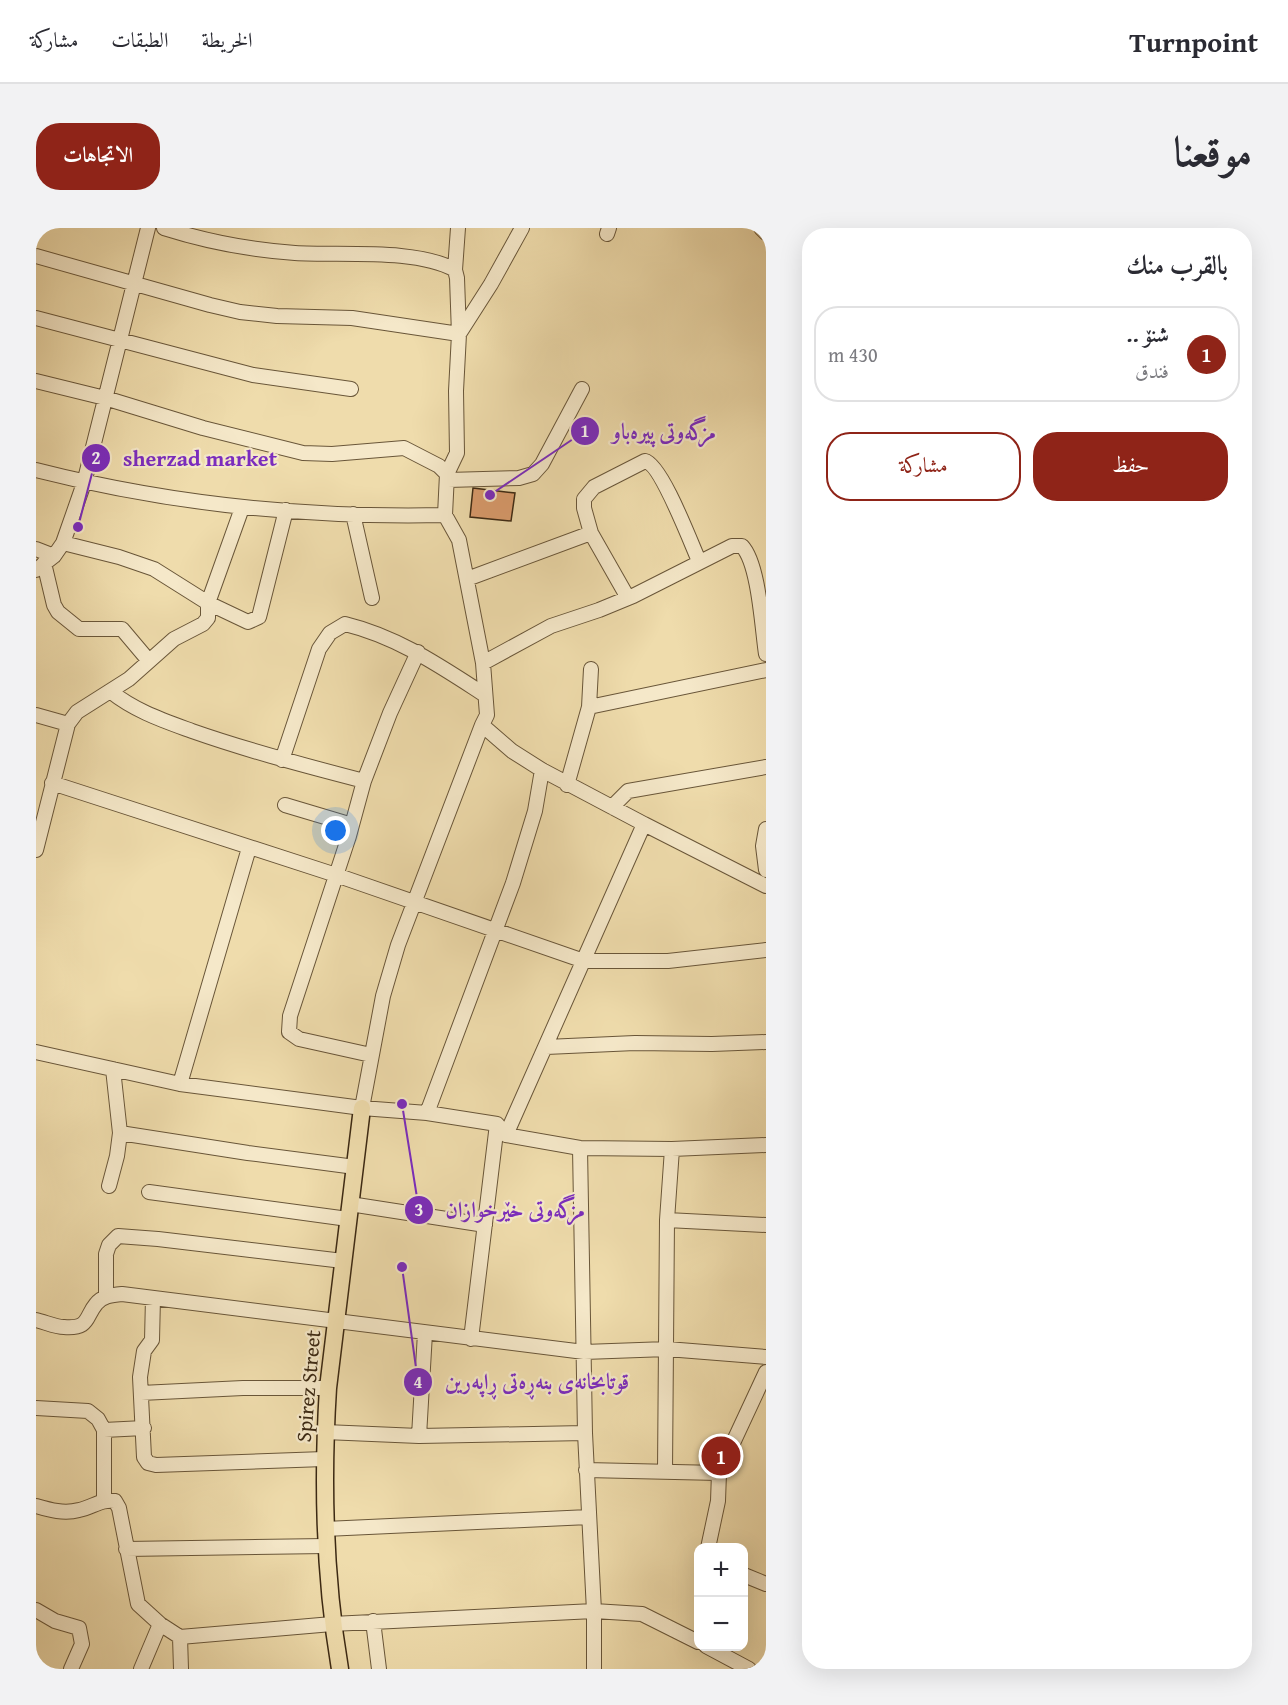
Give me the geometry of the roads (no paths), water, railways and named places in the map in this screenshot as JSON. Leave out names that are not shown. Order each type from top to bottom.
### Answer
[{"type":"main road","name":"Spirez Street","points":[[340,1669],[332,1624],[325,1537],[325,1432],[328,1388],[362,1108]]},
{"type":"street","points":[[45,563],[63,543],[84,483],[148,228]]},
{"type":"street","points":[[164,228],[179,233],[265,249],[293,253],[378,254],[427,260],[444,264],[455,270]]},
{"type":"street","points":[[362,1108],[383,996],[398,945],[487,714],[483,663],[459,540],[445,515],[448,477],[457,453],[456,391],[459,334],[455,270],[458,228]]},
{"type":"street","points":[[459,334],[491,284],[522,228]]},
{"type":"street","points":[[761,228],[766,233]]},
{"type":"street","points":[[36,256],[240,312],[277,316],[352,318],[459,334]]},
{"type":"street","points":[[36,318],[253,375],[351,389]]},
{"type":"street","points":[[36,381],[105,398],[203,428],[303,453],[332,454],[405,448],[439,466],[448,477],[519,478],[533,474],[542,465],[582,389]]},
{"type":"street","points":[[628,598],[591,533],[584,508],[584,499],[588,493],[609,478],[639,462],[650,462],[671,497],[699,561]]},
{"type":"street","points":[[36,470],[84,483],[242,508],[392,516],[445,515]]},
{"type":"street","points":[[36,850],[68,724],[77,712],[110,691],[174,639],[203,624],[208,618],[208,603],[242,508]]},
{"type":"street","points":[[63,543],[154,568],[208,603],[248,622],[259,617],[286,510]]},
{"type":"street","points":[[353,514],[372,598]]},
{"type":"street","points":[[466,579],[591,533]]},
{"type":"street","points":[[483,663],[551,626],[628,598],[732,546],[742,546],[761,576],[766,654]]},
{"type":"street","points":[[36,549],[45,563],[54,605],[58,612],[78,629],[122,629],[149,661]]},
{"type":"street","points":[[282,760],[319,649],[330,633],[345,624],[362,628],[418,652],[484,695]]},
{"type":"street","points":[[371,1055],[299,1039],[289,1032],[290,1016],[364,781],[390,713],[418,652]]},
{"type":"street","points":[[567,785],[589,707],[591,669]]},
{"type":"street","points":[[589,707],[766,670]]},
{"type":"street","points":[[110,691],[125,703],[144,713],[229,744],[364,781]]},
{"type":"street","points":[[36,715],[68,724]]},
{"type":"street","points":[[483,725],[512,751],[567,785],[766,886]]},
{"type":"street","points":[[612,807],[628,791],[766,767]]},
{"type":"street","points":[[427,1113],[513,883],[535,811],[542,770]]},
{"type":"street","points":[[52,783],[336,875],[584,961],[668,961],[766,951]]},
{"type":"street","points":[[285,805],[352,825]]},
{"type":"street","points":[[471,1339],[485,1224],[502,1129],[546,1047],[644,824]]},
{"type":"street","points":[[766,829],[763,846],[766,870]]},
{"type":"street","points":[[180,1084],[249,848]]},
{"type":"street","points":[[546,1047],[635,1043],[766,1042]]},
{"type":"street","points":[[36,1052],[180,1084],[362,1108],[427,1113],[580,1148],[672,1149],[766,1145]]},
{"type":"street","points":[[109,1186],[120,1133],[113,1069]]},
{"type":"street","points":[[120,1133],[355,1167]]},
{"type":"street","points":[[580,1148],[585,1433],[594,1611],[594,1669]]},
{"type":"street","points":[[665,1471],[667,1220],[672,1149]]},
{"type":"street","points":[[149,1192],[485,1224]]},
{"type":"street","points":[[667,1220],[766,1225]]},
{"type":"street","points":[[106,1296],[106,1254],[109,1245],[118,1236],[343,1261]]},
{"type":"street","points":[[36,1320],[64,1328],[78,1326],[88,1320],[96,1304],[106,1296],[122,1294],[584,1353],[667,1349],[766,1357]]},
{"type":"street","points":[[153,1298],[152,1340],[144,1351],[140,1377],[144,1457],[148,1463],[156,1465],[324,1459]]},
{"type":"street","points":[[418,1436],[425,1333]]},
{"type":"street","points":[[709,1543],[718,1501],[719,1473],[766,1372]]},
{"type":"street","points":[[141,1393],[243,1388],[328,1388]]},
{"type":"street","points":[[36,1408],[88,1411],[98,1419],[104,1430],[104,1500]]},
{"type":"street","points":[[104,1430],[144,1428]]},
{"type":"street","points":[[325,1432],[418,1436],[585,1433]]},
{"type":"street","points":[[586,1470],[719,1473]]},
{"type":"street","points":[[36,1506],[57,1512],[78,1511],[104,1500],[115,1501],[119,1508],[138,1604],[160,1624],[180,1637],[332,1624],[594,1611],[642,1614],[694,1640]]},
{"type":"street","points":[[126,1549],[589,1517]]},
{"type":"street","points":[[748,1577],[766,1584]]},
{"type":"street","points":[[36,1610],[55,1621],[79,1628],[82,1644],[71,1669]]},
{"type":"street","points":[[373,1622],[379,1669]]},
{"type":"street","points":[[141,1669],[160,1624]]},
{"type":"street","points":[[180,1637],[182,1669]]},
{"type":"street","points":[[714,1651],[749,1669]]},
{"type":"place","name":"مزگەوتی پیرەباو","points":[[490,495]]},
{"type":"place","name":"sherzad market","points":[[78,527]]},
{"type":"place","name":"مزگەوتی خێرخوازان","points":[[402,1104]]},
{"type":"place","name":"قوتابخانەی بنەڕەتی ڕاپەرین","points":[[402,1267]]},
{"type":"place","name":"شنۆ ..","points":[[721,1456]]}]
